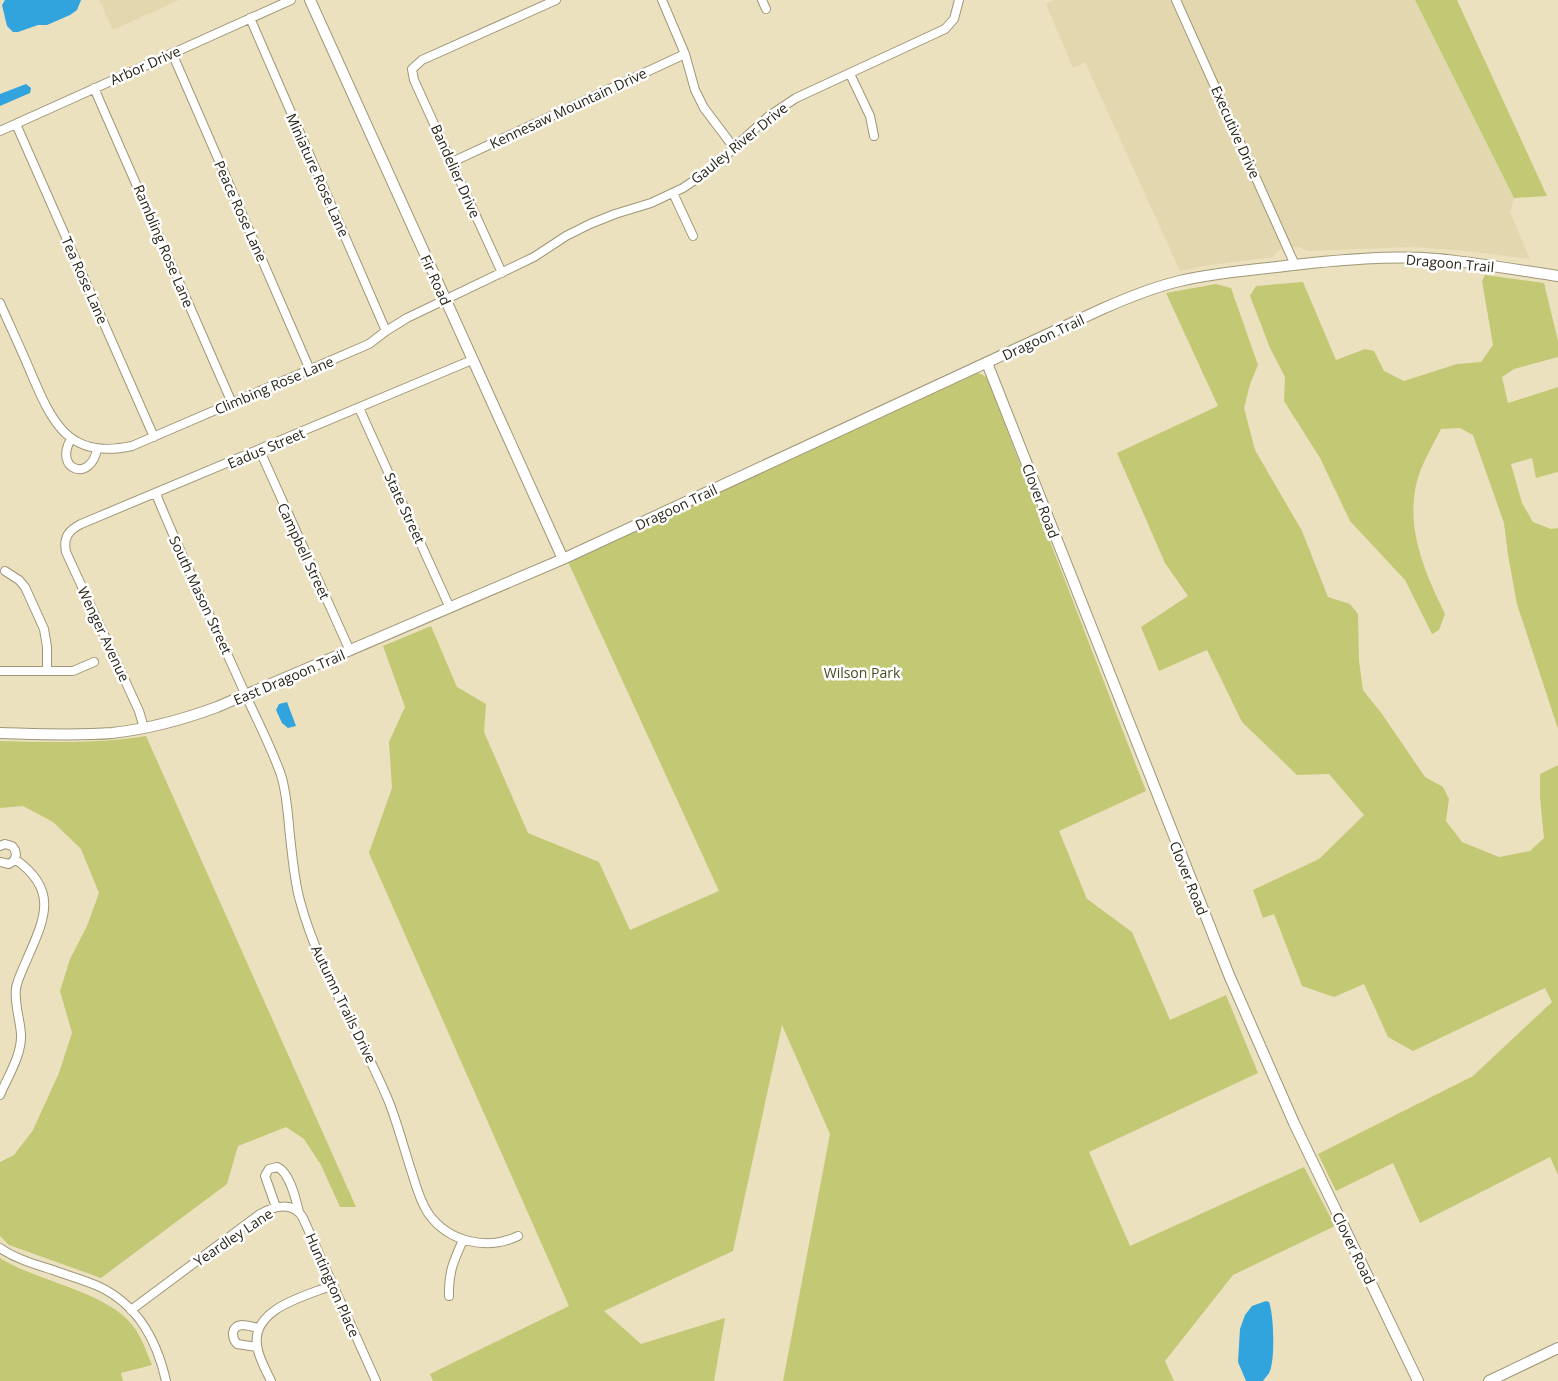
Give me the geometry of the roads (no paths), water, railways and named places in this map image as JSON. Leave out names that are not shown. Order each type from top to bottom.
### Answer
[{"type":"street","name":"Arbor Drive","points":[[0,131],[291,0]]},
{"type":"street","name":"Fir Road","points":[[310,0],[563,560]]},
{"type":"street","name":"Bandelier Drive","points":[[502,273],[414,80],[412,68],[422,60],[556,0]]},
{"type":"street","points":[[662,0],[684,54],[695,90],[704,108],[735,148]]},
{"type":"street","points":[[762,0],[766,9]]},
{"type":"street","name":"Gauley River Drive","points":[[445,301],[534,257],[566,236],[590,224],[651,203],[673,193],[711,170],[756,128],[796,98],[939,33],[952,23],[959,0]]},
{"type":"street","name":"Executive Drive","points":[[1176,0],[1295,265]]},
{"type":"street","name":"Miniature Rose Lane","points":[[250,18],[386,331]]},
{"type":"street","name":"Peace Rose Lane","points":[[172,53],[310,370]]},
{"type":"street","name":"Kennesaw Mountain Drive","points":[[452,162],[684,54]]},
{"type":"street","points":[[850,74],[870,116],[874,136]]},
{"type":"street","name":"Rambling Rose Lane","points":[[94,88],[232,403]]},
{"type":"street","name":"Tea Rose Lane","points":[[16,124],[154,437]]},
{"type":"street","points":[[673,193],[693,236]]},
{"type":"street","name":"Dragoon Trail","points":[[563,560],[1109,306],[1165,285],[1211,275],[1340,260],[1372,259],[1437,259],[1558,276]]},
{"type":"street","name":"Climbing Rose Lane","points":[[97,449],[120,449],[154,437],[369,344],[407,318],[445,301]]},
{"type":"street","points":[[0,303],[47,410],[71,439],[97,449],[95,458],[88,467],[78,469],[69,463],[65,453],[71,439]]},
{"type":"street","name":"Eadus Street","points":[[65,540],[69,532],[75,527],[260,451],[472,360]]},
{"type":"street","name":"Clover Road","points":[[987,363],[1229,976],[1294,1123],[1418,1381]]},
{"type":"street","name":"State Street","points":[[359,408],[450,608]]},
{"type":"street","name":"Campbell Street","points":[[260,451],[350,651]]},
{"type":"street","name":"South Mason Street","points":[[156,494],[246,695]]},
{"type":"street","name":"Wenger Avenue","points":[[65,540],[66,552],[139,711],[144,728]]},
{"type":"street","name":"East Dragoon Trail","points":[[0,733],[88,734],[144,728],[193,716],[563,560]]},
{"type":"street","points":[[5,570],[19,580],[25,588],[44,630],[47,647],[46,671]]},
{"type":"street","points":[[0,671],[73,671],[94,662]]},
{"type":"street","name":"Autumn Trails Drive","points":[[246,695],[281,776],[296,883],[310,935],[376,1071],[396,1122],[421,1200],[428,1214],[445,1230],[462,1240],[474,1243],[498,1243],[518,1236]]},
{"type":"street","points":[[0,846],[5,844],[12,846],[16,852],[15,859],[9,864],[0,862]]},
{"type":"street","points":[[0,1095],[17,1058],[20,1044],[21,1035],[16,999],[18,981],[42,926],[45,911],[44,893],[40,884],[27,868],[15,859]]},
{"type":"street","name":"Yeardley Lane","points":[[131,1310],[260,1214],[276,1207],[265,1176],[269,1169],[277,1167],[284,1171],[300,1212]]},
{"type":"street","points":[[276,1207],[292,1208],[300,1212]]},
{"type":"street","name":"Huntington Place","points":[[300,1212],[376,1381]]},
{"type":"street","points":[[450,1296],[448,1278],[462,1240]]},
{"type":"street","points":[[0,1248],[16,1258],[100,1287],[117,1298],[142,1322],[157,1347],[166,1381]]},
{"type":"street","points":[[272,1381],[257,1347],[259,1328],[265,1316],[333,1284]]},
{"type":"street","points":[[257,1347],[237,1344],[232,1338],[232,1333],[240,1325],[259,1328]]},
{"type":"street","points":[[1489,1381],[1558,1348]]},
{"type":"water","points":[[5,0],[81,0],[77,10],[70,15],[47,25],[38,25],[13,32],[7,26],[2,5]]},
{"type":"water","points":[[26,84],[31,88],[30,93],[0,106],[0,94]]},
{"type":"water","points":[[287,702],[296,726],[288,728],[282,723],[276,710],[279,704]]},
{"type":"water","points":[[1266,1301],[1269,1302],[1271,1308],[1273,1327],[1272,1365],[1263,1381],[1246,1381],[1238,1362],[1240,1329],[1245,1315],[1252,1306]]},
{"type":"park label","name":"Wilson Park","points":[[862,672]]}]
